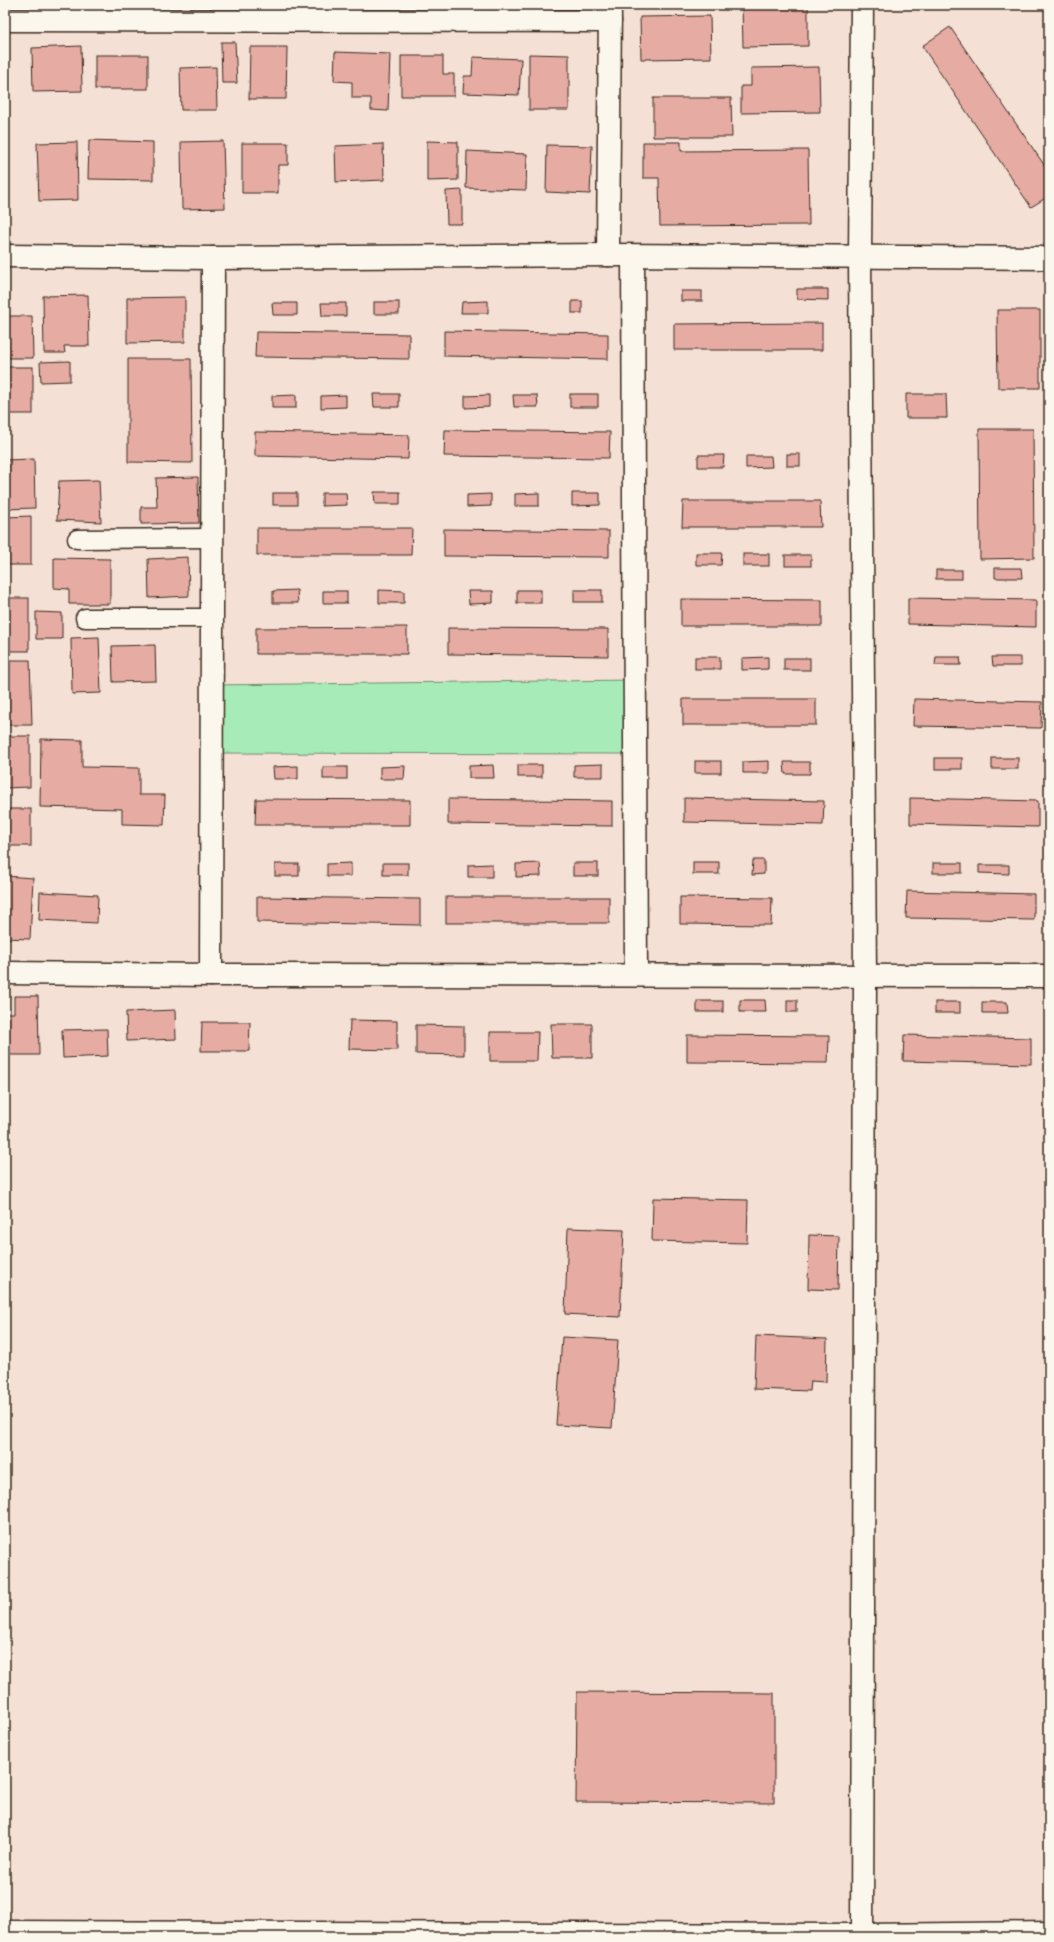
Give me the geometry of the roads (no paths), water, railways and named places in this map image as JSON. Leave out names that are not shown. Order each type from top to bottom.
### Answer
[{"type":"street","points":[[862,5],[860,257],[865,976],[862,1936]]},
{"type":"street","points":[[5,20],[610,13],[608,255]]},
{"type":"street","points":[[5,256],[213,258],[608,255],[1049,258]]},
{"type":"street","points":[[634,256],[636,975]]},
{"type":"street","points":[[210,975],[213,258]]},
{"type":"street","points":[[5,973],[210,975],[1049,976]]},
{"type":"street","points":[[5,1932],[862,1936],[1049,1933]]},
{"type":"lane","points":[[76,539],[212,538]]},
{"type":"lane","points":[[85,618],[212,618]]}]
